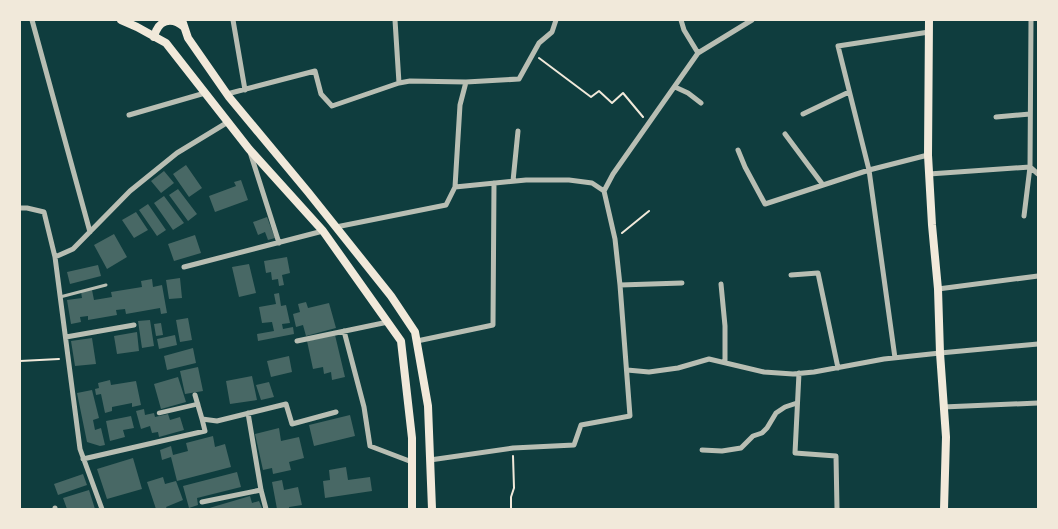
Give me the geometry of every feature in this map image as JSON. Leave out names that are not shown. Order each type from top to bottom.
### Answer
[{"type":"main road","points":[[121,20],[166,44],[249,149],[323,231],[401,341],[412,438],[412,509]]},
{"type":"main road","points":[[154,36],[156,29],[162,23],[170,20],[183,24],[188,38],[227,94],[391,296],[415,332],[428,406],[432,509]]},
{"type":"main road","points":[[928,20],[928,156],[946,437],[944,509]]},
{"type":"street","points":[[32,20],[90,232]]},
{"type":"street","points":[[233,20],[245,90]]},
{"type":"street","points":[[395,20],[399,83]]},
{"type":"street","points":[[227,94],[315,71],[321,94],[332,106],[410,81],[466,82],[519,79],[539,43],[552,32],[556,20]]},
{"type":"street","points":[[681,20],[684,30],[698,53]]},
{"type":"street","points":[[430,460],[513,448],[574,445],[581,425],[630,416],[620,284],[614,239],[604,191],[613,174],[698,53],[752,20]]},
{"type":"street","points":[[1024,216],[1030,167],[1030,20]]},
{"type":"street","points":[[1031,29],[1038,29]]},
{"type":"street","points":[[895,358],[869,170],[838,46],[928,32]]},
{"type":"street","points":[[336,227],[446,205],[455,187],[460,105],[466,82]]},
{"type":"street","points":[[675,87],[702,103]]},
{"type":"street","points":[[803,114],[849,92]]},
{"type":"street","points":[[129,115],[205,93]]},
{"type":"street","points":[[996,116],[1030,114]]},
{"type":"street","points":[[55,257],[73,248],[130,191],[177,153],[228,122]]},
{"type":"street","points":[[1030,124],[1038,124]]},
{"type":"street","points":[[513,181],[518,131]]},
{"type":"street","points":[[785,134],[823,185]]},
{"type":"street","points":[[249,149],[279,243]]},
{"type":"street","points":[[738,150],[745,168],[765,204],[869,170],[928,156]]},
{"type":"street","points":[[929,174],[1030,167],[1038,174]]},
{"type":"street","points":[[455,187],[526,180],[568,180],[592,183],[604,191]]},
{"type":"street","points":[[417,341],[493,325],[494,183]]},
{"type":"street","points":[[20,208],[44,212],[55,257],[80,450],[102,509]]},
{"type":"street","points":[[184,267],[323,231]]},
{"type":"street","points":[[791,275],[818,273],[838,368]]},
{"type":"street","points":[[938,289],[1038,276]]},
{"type":"street","points":[[620,284],[682,283]]},
{"type":"street","points":[[720,284],[725,326],[725,362]]},
{"type":"street","points":[[297,341],[388,322]]},
{"type":"street","points":[[66,336],[134,326]]},
{"type":"street","points":[[344,331],[364,407],[370,446],[412,462]]},
{"type":"street","points":[[627,370],[649,372],[678,368],[709,359],[764,372],[799,373],[940,352],[1038,344]]},
{"type":"street","points":[[799,373],[795,453],[836,456],[837,509]]},
{"type":"street","points":[[83,459],[205,431],[195,395]]},
{"type":"street","points":[[702,450],[722,451],[741,448],[754,436],[762,433],[767,428],[776,413],[785,406],[798,403]]},
{"type":"street","points":[[944,407],[1038,403]]},
{"type":"street","points":[[159,413],[198,404]]},
{"type":"street","points":[[202,419],[217,421],[286,404],[292,424],[336,412]]},
{"type":"street","points":[[248,413],[266,509]]},
{"type":"street","points":[[202,502],[261,490]]},
{"type":"lane","points":[[60,297],[106,285]]},
{"type":"path","points":[[533,54],[591,97],[599,91],[612,103],[623,93],[648,124]]},
{"type":"path","points":[[614,239],[649,211]]},
{"type":"path","points":[[20,361],[69,359]]},
{"type":"path","points":[[511,509],[510,497],[514,488],[513,448]]},
{"type":"building","points":[[186,165],[202,188],[189,197],[173,174]]},
{"type":"building","points":[[164,171],[174,183],[161,193],[151,181]]},
{"type":"building","points":[[241,180],[248,200],[215,212],[209,196],[236,186],[234,182]]},
{"type":"building","points":[[178,189],[197,214],[188,221],[169,195]]},
{"type":"building","points":[[164,196],[184,223],[173,230],[154,203]]},
{"type":"building","points":[[148,204],[166,230],[157,236],[139,210]]},
{"type":"building","points":[[136,212],[148,230],[134,238],[122,220]]},
{"type":"building","points":[[267,217],[275,238],[268,240],[265,232],[258,235],[253,222]]},
{"type":"building","points":[[114,234],[127,257],[107,269],[94,245]]},
{"type":"building","points":[[195,235],[201,253],[174,261],[168,244]]},
{"type":"building","points":[[287,257],[290,273],[282,275],[284,285],[279,286],[278,279],[272,280],[271,272],[266,273],[264,261]]},
{"type":"building","points":[[249,264],[256,293],[239,297],[232,267]]},
{"type":"building","points":[[98,265],[101,276],[70,284],[67,272]]},
{"type":"building","points":[[180,278],[182,298],[169,299],[166,280]]},
{"type":"building","points":[[152,279],[153,287],[162,285],[167,313],[161,314],[160,308],[126,314],[125,309],[116,310],[117,315],[88,320],[88,316],[80,317],[81,322],[71,324],[67,300],[82,298],[81,292],[92,290],[94,300],[112,297],[111,292],[142,287],[141,281]]},
{"type":"building","points":[[279,293],[281,306],[286,305],[290,323],[282,324],[283,329],[293,327],[294,334],[258,341],[257,334],[274,331],[272,322],[262,323],[259,307],[276,304],[274,294]]},
{"type":"building","points":[[306,302],[308,308],[329,303],[336,328],[306,336],[303,325],[296,327],[293,314],[300,312],[298,304]]},
{"type":"building","points":[[188,318],[192,340],[180,342],[176,320]]},
{"type":"building","points":[[150,320],[154,346],[142,348],[138,321]]},
{"type":"building","points":[[161,323],[163,335],[156,336],[154,324]]},
{"type":"building","points":[[137,332],[139,351],[117,354],[114,336]]},
{"type":"building","points":[[175,335],[177,345],[159,349],[157,339]]},
{"type":"building","points":[[335,335],[345,377],[332,380],[331,372],[324,374],[323,367],[313,369],[307,341]]},
{"type":"building","points":[[92,338],[96,364],[75,366],[71,341]]},
{"type":"building","points":[[193,348],[196,363],[167,370],[164,356]]},
{"type":"building","points":[[289,356],[292,372],[271,377],[267,361]]},
{"type":"building","points":[[198,367],[203,391],[185,394],[180,371]]},
{"type":"building","points":[[252,376],[257,400],[230,404],[226,381]]},
{"type":"building","points":[[178,377],[186,402],[161,409],[154,384]]},
{"type":"building","points":[[110,380],[111,385],[136,381],[141,405],[132,407],[132,403],[112,407],[112,411],[105,413],[101,394],[96,395],[95,389],[99,388],[98,383]]},
{"type":"building","points":[[269,382],[274,397],[261,400],[256,385]]},
{"type":"building","points":[[92,390],[99,418],[93,420],[95,430],[101,428],[105,445],[100,446],[87,442],[77,393]]},
{"type":"building","points":[[144,409],[145,415],[154,413],[155,417],[168,414],[170,420],[180,417],[184,430],[159,437],[158,432],[152,433],[150,426],[141,429],[136,411]]},
{"type":"building","points":[[350,415],[355,436],[314,446],[309,425]]},
{"type":"building","points":[[131,416],[134,428],[123,430],[125,437],[110,441],[106,421]]},
{"type":"building","points":[[279,428],[281,441],[299,437],[304,458],[289,462],[291,470],[273,474],[272,468],[263,470],[255,434]]},
{"type":"building","points":[[213,436],[215,447],[225,444],[231,467],[177,481],[171,457],[162,460],[160,450],[171,446],[173,455],[188,451],[186,443]]},
{"type":"building","points":[[133,458],[142,489],[107,499],[97,469]]},
{"type":"building","points":[[346,467],[348,480],[370,477],[372,491],[325,498],[323,481],[330,480],[329,470]]},
{"type":"building","points":[[237,472],[241,487],[197,498],[198,505],[189,508],[183,486]]},
{"type":"building","points":[[83,474],[87,485],[58,495],[54,484]]},
{"type":"building","points":[[163,477],[165,484],[176,481],[183,500],[166,507],[167,509],[156,509],[147,482]]},
{"type":"building","points":[[282,480],[284,490],[298,487],[302,505],[289,507],[289,509],[277,509],[272,482]]},
{"type":"building","points":[[89,490],[95,509],[67,509],[63,498]]},
{"type":"building","points":[[250,496],[252,503],[259,501],[262,508],[206,509]]}]
